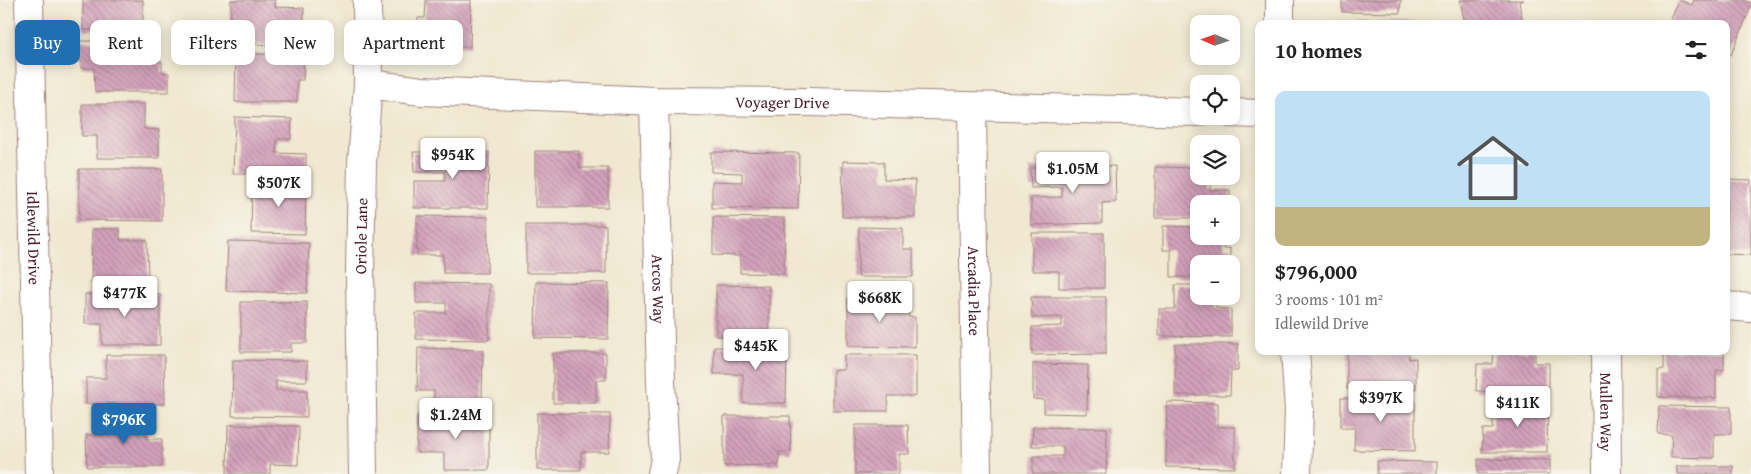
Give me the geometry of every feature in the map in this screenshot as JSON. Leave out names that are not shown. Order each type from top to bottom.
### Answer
[{"type":"street","name":"Idlewild Drive","points":[[29,0],[39,474]]},
{"type":"street","name":"Oriole Lane","points":[[363,474],[360,273],[362,163],[368,84],[367,0]]},
{"type":"street","points":[[1280,0],[1280,20]]},
{"type":"street","name":"Voyager Drive","points":[[368,84],[422,91],[654,101],[809,102],[1190,112]]},
{"type":"street","name":"Arcos Way","points":[[654,101],[661,382],[665,460],[662,474]]},
{"type":"street","name":"Arcadia Place","points":[[972,107],[977,474]]},
{"type":"street","points":[[1240,113],[1255,114]]},
{"type":"street","points":[[1730,306],[1751,308]]},
{"type":"street","points":[[1295,355],[1299,410],[1297,474]]},
{"type":"street","name":"Mullen Way","points":[[1606,355],[1607,474]]},
{"type":"building","points":[[83,0],[143,0],[143,20],[90,20],[90,30],[83,30]]},
{"type":"building","points":[[231,0],[275,0],[275,7],[304,8],[304,20],[265,20],[265,44],[255,44],[255,20],[231,20]]},
{"type":"building","points":[[426,0],[471,0],[470,47],[463,47],[463,20],[418,20],[418,18],[425,18]]},
{"type":"building","points":[[1342,0],[1401,0],[1400,13],[1342,12]]},
{"type":"building","points":[[1460,0],[1524,0],[1519,2],[1522,20],[1464,20]]},
{"type":"building","points":[[1679,0],[1692,5],[1694,0],[1744,0],[1751,3],[1731,55],[1730,20],[1671,20]]},
{"type":"building","points":[[80,41],[90,41],[90,65],[161,65],[162,61],[162,72],[169,73],[169,92],[95,92],[94,68],[81,68]]},
{"type":"building","points":[[255,54],[265,54],[265,65],[304,65],[303,80],[297,80],[297,102],[235,102],[236,65],[255,65]]},
{"type":"building","points":[[82,104],[144,104],[144,129],[159,130],[159,158],[97,158],[97,136],[82,136]]},
{"type":"building","points":[[235,117],[292,119],[291,139],[277,139],[276,153],[306,154],[306,175],[233,174]]},
{"type":"building","points":[[535,151],[579,151],[579,168],[608,168],[608,207],[535,207]]},
{"type":"building","points":[[413,152],[489,152],[488,208],[414,208],[414,181],[445,181],[445,172],[414,172]]},
{"type":"building","points":[[711,152],[799,153],[798,209],[712,208],[712,181],[742,182],[742,173],[711,172]]},
{"type":"building","points":[[843,161],[884,162],[884,179],[915,180],[915,217],[842,217]]},
{"type":"building","points":[[1115,166],[1116,202],[1102,203],[1102,223],[1031,225],[1031,198],[1062,197],[1062,187],[1031,188],[1030,168]]},
{"type":"building","points":[[1155,167],[1190,168],[1190,185],[1210,185],[1210,190],[1230,190],[1230,195],[1190,195],[1190,218],[1155,218]]},
{"type":"building","points":[[79,169],[162,169],[162,221],[79,220]]},
{"type":"building","points":[[1730,179],[1751,180],[1751,255],[1730,254]]},
{"type":"building","points":[[252,183],[306,184],[305,234],[251,233]]},
{"type":"building","points":[[417,216],[488,217],[487,273],[443,273],[443,255],[417,255]]},
{"type":"building","points":[[713,217],[785,218],[784,274],[740,273],[740,256],[713,255]]},
{"type":"building","points":[[526,225],[606,225],[606,273],[526,273]]},
{"type":"building","points":[[1163,226],[1190,227],[1190,245],[1223,245],[1223,249],[1230,248],[1230,255],[1190,255],[1190,277],[1171,277],[1171,250],[1163,250]]},
{"type":"building","points":[[859,227],[903,228],[903,249],[913,249],[913,277],[858,277]]},
{"type":"building","points":[[92,229],[120,229],[120,240],[147,240],[148,281],[91,282]]},
{"type":"building","points":[[1032,233],[1104,233],[1104,288],[1059,288],[1059,271],[1032,271]]},
{"type":"building","points":[[228,241],[309,243],[307,293],[226,291]]},
{"type":"building","points":[[536,282],[609,283],[608,339],[535,338]]},
{"type":"building","points":[[416,283],[489,284],[489,340],[416,339],[416,313],[446,313],[446,303],[416,303]]},
{"type":"building","points":[[716,285],[769,286],[769,336],[716,336]]},
{"type":"building","points":[[1175,285],[1190,285],[1190,305],[1216,305],[1216,308],[1231,309],[1231,337],[1159,336],[1159,309],[1175,309]]},
{"type":"building","points":[[85,294],[160,294],[160,345],[102,345],[102,324],[85,324]]},
{"type":"building","points":[[848,297],[890,298],[890,304],[908,304],[908,317],[915,317],[915,347],[848,346]]},
{"type":"building","points":[[1031,297],[1106,297],[1106,354],[1032,355],[1032,327],[1062,326],[1062,317],[1032,318]]},
{"type":"building","points":[[241,302],[307,302],[307,343],[291,343],[291,352],[241,352]]},
{"type":"building","points":[[1175,344],[1238,344],[1238,371],[1231,371],[1230,395],[1175,395]]},
{"type":"building","points":[[714,347],[787,347],[786,403],[743,403],[743,374],[714,374]]},
{"type":"building","points":[[418,348],[483,350],[482,399],[434,399],[434,391],[417,391]]},
{"type":"building","points":[[553,353],[606,353],[606,380],[596,380],[596,403],[553,403]]},
{"type":"building","points":[[106,355],[164,355],[165,404],[86,404],[86,378],[106,378]]},
{"type":"building","points":[[844,355],[916,355],[916,396],[888,396],[888,411],[833,411],[833,370],[844,370]]},
{"type":"building","points":[[1347,355],[1409,355],[1409,359],[1416,358],[1416,389],[1347,389]]},
{"type":"building","points":[[1494,355],[1535,355],[1535,363],[1549,363],[1549,392],[1476,391],[1477,364],[1493,364]]},
{"type":"building","points":[[1664,355],[1724,355],[1724,370],[1716,370],[1716,398],[1658,397],[1658,370],[1664,369]]},
{"type":"building","points":[[233,360],[307,361],[307,381],[276,381],[276,390],[307,390],[307,417],[232,416]]},
{"type":"building","points":[[1033,364],[1088,365],[1087,414],[1044,413],[1044,400],[1033,399]]},
{"type":"building","points":[[1341,398],[1415,399],[1415,451],[1354,450],[1355,428],[1341,428]]},
{"type":"building","points":[[1493,401],[1548,401],[1547,452],[1482,452],[1483,429],[1493,429]]},
{"type":"building","points":[[1167,402],[1218,403],[1218,427],[1235,427],[1235,468],[1166,467]]},
{"type":"building","points":[[1659,406],[1731,407],[1731,434],[1714,434],[1714,458],[1671,457],[1672,435],[1658,434]]},
{"type":"building","points":[[537,413],[610,414],[609,452],[581,452],[581,470],[537,470]]},
{"type":"building","points":[[417,415],[489,415],[489,470],[444,470],[444,453],[417,453]]},
{"type":"building","points":[[105,416],[147,416],[147,439],[162,439],[162,467],[87,467],[86,435],[105,435]]},
{"type":"building","points":[[724,416],[790,416],[791,452],[779,452],[779,465],[724,466]]},
{"type":"building","points":[[228,425],[299,426],[298,465],[270,464],[270,474],[227,474]]},
{"type":"building","points":[[855,425],[908,425],[909,454],[899,454],[899,474],[855,474]]},
{"type":"building","points":[[1033,427],[1107,428],[1106,474],[1033,474],[1033,456],[1063,456],[1063,446],[1032,446]]},
{"type":"building","points":[[1478,459],[1550,460],[1550,474],[1478,474]]},
{"type":"building","points":[[1377,461],[1437,462],[1437,474],[1377,474]]},
{"type":"building","points":[[1677,466],[1733,466],[1733,474],[1677,474]]}]
